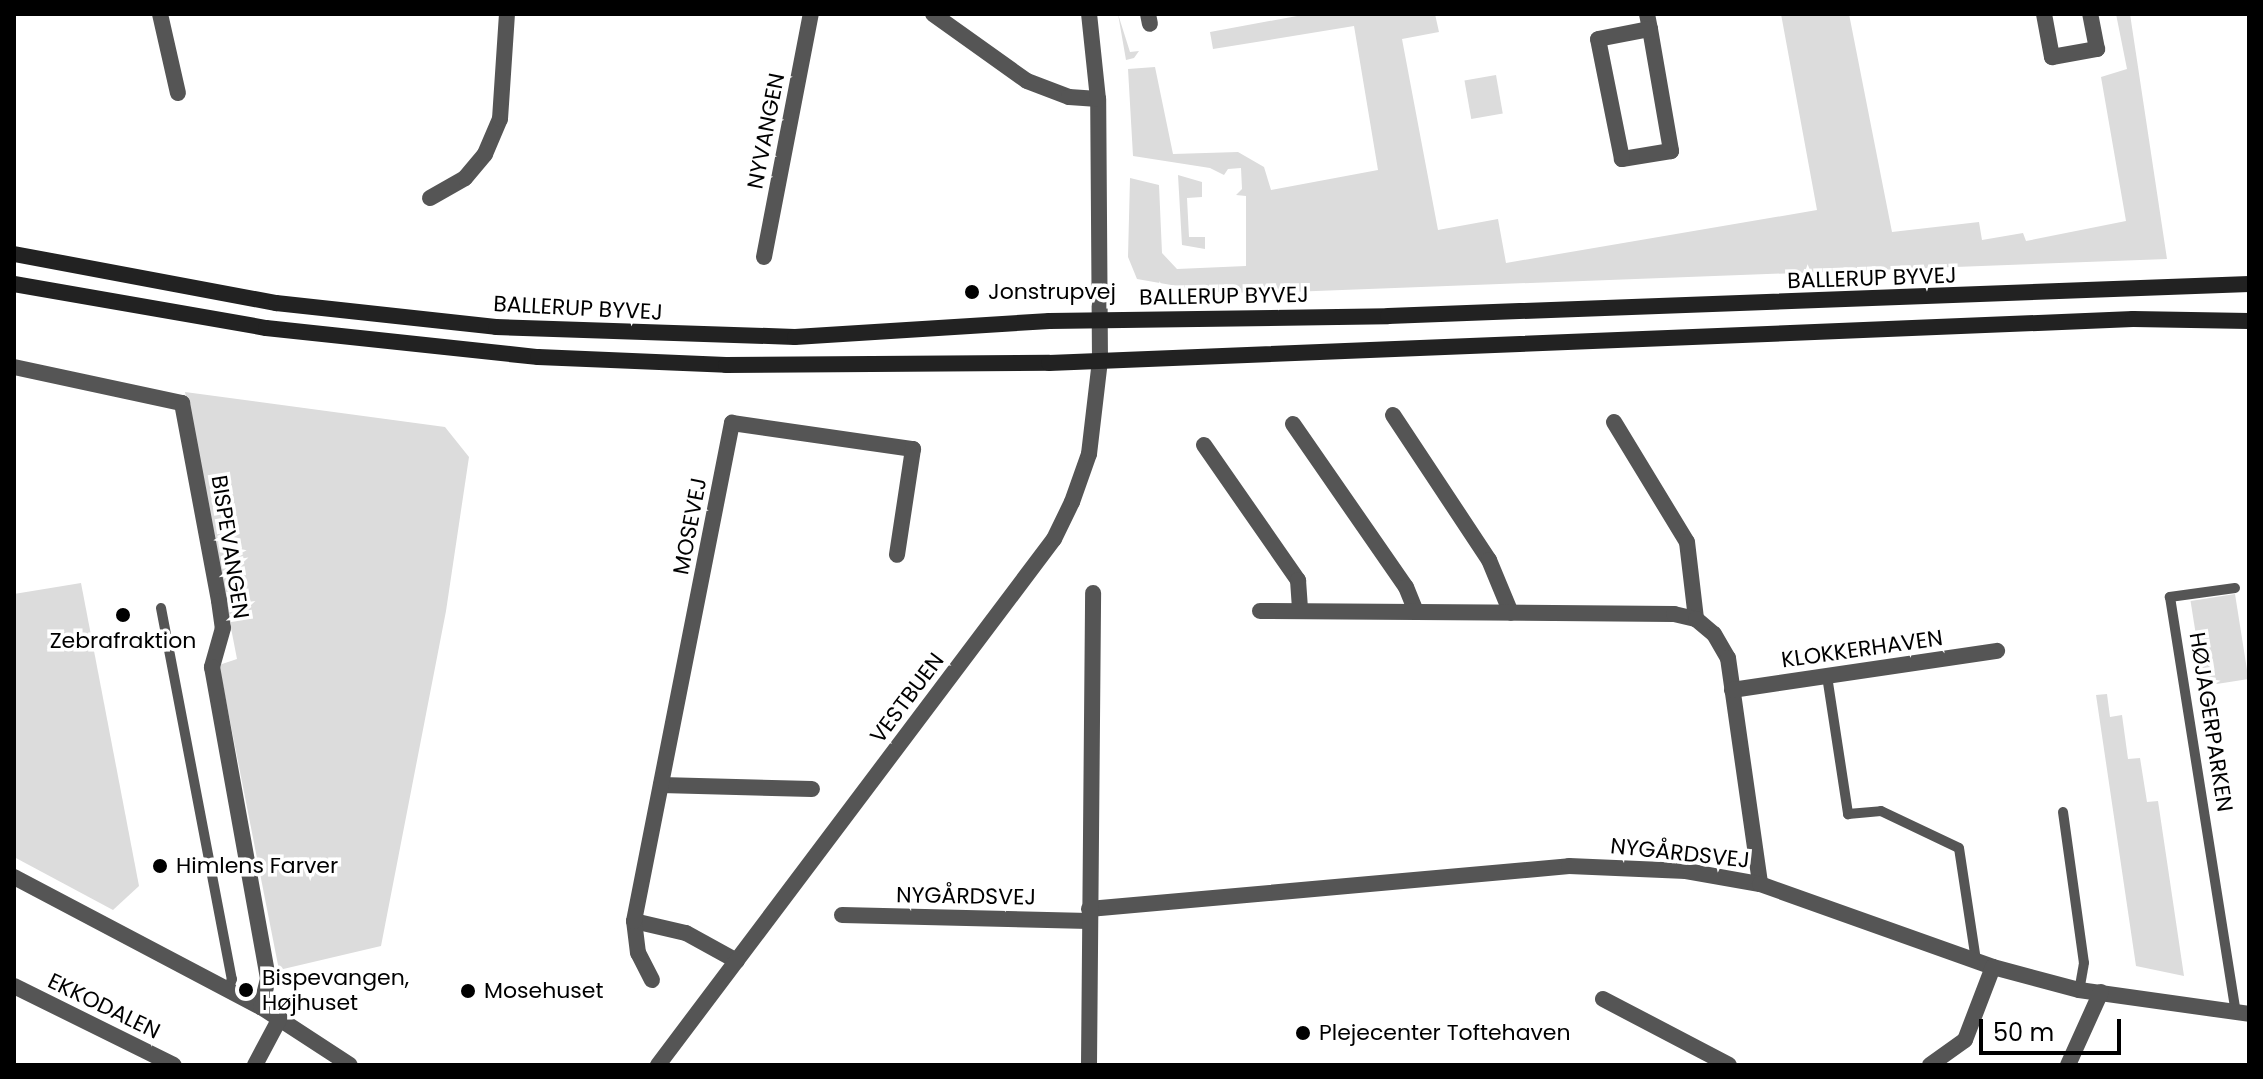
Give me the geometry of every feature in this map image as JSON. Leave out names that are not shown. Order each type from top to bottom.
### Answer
[{"type":"main road","name":"BALLERUP BYVEJ","points":[[14,254],[276,303],[496,327],[795,337],[1098,320],[1388,316],[2249,284]]},
{"type":"main road","points":[[14,284],[266,328],[538,357],[726,365],[1100,361],[2133,319],[2249,321]]},
{"type":"street","points":[[160,14],[178,93]]},
{"type":"street","points":[[430,198],[465,178],[485,154],[500,119],[507,14]]},
{"type":"street","name":"NYVANGEN","points":[[764,257],[811,14]]},
{"type":"street","points":[[933,14],[1027,81],[1069,97],[1098,99]]},
{"type":"street","points":[[1089,14],[1098,99],[1098,320]]},
{"type":"street","points":[[2044,14],[2052,57],[2097,49],[2090,14]]},
{"type":"street","points":[[1649,22],[1671,151],[1622,159],[1598,39],[1649,22]]},
{"type":"street","name":"VESTBUEN","points":[[658,1065],[1054,539],[1089,454],[1100,361],[1098,320]]},
{"type":"street","name":"BISPEVANGEN","points":[[14,367],[182,403],[223,628],[212,667],[268,979],[261,1007]]},
{"type":"street","points":[[1393,415],[1489,560],[1511,613]]},
{"type":"street","points":[[1614,422],[1687,542],[1696,619]]},
{"type":"street","name":"MOSEVEJ","points":[[652,980],[638,953],[634,921],[732,423],[913,449],[897,555]]},
{"type":"street","points":[[1293,424],[1406,587],[1416,612]]},
{"type":"street","points":[[1204,445],[1298,580],[1300,611]]},
{"type":"street","points":[[1089,1065],[1093,593]]},
{"type":"street","points":[[1260,611],[1511,613],[1696,619],[1714,634],[1728,658],[1760,884]]},
{"type":"street","name":"KLOKKERHAVEN","points":[[1732,690],[1997,651]]},
{"type":"street","points":[[661,785],[812,789]]},
{"type":"street","name":"NYGÅRDSVEJ","points":[[842,915],[1089,915],[1569,866],[1660,869],[1760,884],[1993,967],[2079,990],[2243,1013]]},
{"type":"street","points":[[14,877],[261,1007],[350,1065]]},
{"type":"street","points":[[634,921],[686,933],[737,961]]},
{"type":"street","points":[[1930,1065],[1965,1040],[1993,967]]},
{"type":"street","name":"EKKODALEN","points":[[14,986],[174,1065]]},
{"type":"street","points":[[2068,1065],[2101,992]]},
{"type":"street","points":[[1603,999],[1720,1063]]},
{"type":"street","points":[[255,1065],[280,1018]]},
{"type":"lane","name":"HØJAGERPARKEN","points":[[2235,588],[2170,597],[2243,1013]]},
{"type":"lane","points":[[161,608],[232,979],[228,990]]},
{"type":"lane","points":[[1827,676],[1848,814],[1881,811],[1959,848],[1976,961]]},
{"type":"lane","points":[[2063,812],[2084,963],[2079,990]]},
{"type":"shaded area","points":[[1118,14],[1130,52],[1139,51],[1134,58],[1126,60]]},
{"type":"shaded area","points":[[1308,14],[1435,14],[1439,32],[1402,39],[1438,230],[1498,219],[1506,263],[1817,210],[1781,14],[1849,14],[1892,232],[1979,222],[1982,240],[2023,233],[2026,241],[2126,221],[2101,77],[2127,69],[2116,14],[2130,14],[2167,259],[1263,293],[1211,292],[1137,279],[1128,257],[1130,178],[1159,185],[1162,253],[1177,269],[1246,266],[1246,196],[1236,195],[1242,189],[1241,168],[1228,169],[1224,175],[1210,168],[1133,156],[1128,69],[1155,67],[1173,154],[1238,152],[1264,167],[1271,190],[1378,170],[1354,26],[1213,49],[1210,32]]},
{"type":"shaded area","points":[[1496,75],[1503,113],[1471,119],[1464,81]]},
{"type":"shaded area","points":[[1178,175],[1202,182],[1202,197],[1187,198],[1189,237],[1205,237],[1205,249],[1182,245]]},
{"type":"shaded area","points":[[185,392],[445,427],[469,457],[446,611],[381,946],[279,970],[219,665],[237,659]]},
{"type":"shaded area","points":[[81,583],[139,886],[113,910],[14,857],[14,594]]},
{"type":"shaded area","points":[[2235,594],[2248,679],[2204,686],[2191,601]]},
{"type":"shaded area","points":[[2107,694],[2110,717],[2122,715],[2128,759],[2140,758],[2147,802],[2158,801],[2184,976],[2136,966],[2096,695]]},
{"type":"place","name":"Jonstrupvej","points":[[972,292]]},
{"type":"place","name":"Zebrafraktion","points":[[123,615]]},
{"type":"place","name":"Himlens Farver","points":[[160,866]]},
{"type":"place","name":"Bispevangen, Højhuset","points":[[246,990]]},
{"type":"place","name":"Mosehuset","points":[[468,991]]},
{"type":"place","name":"Plejecenter Toftehaven","points":[[1303,1033]]}]
